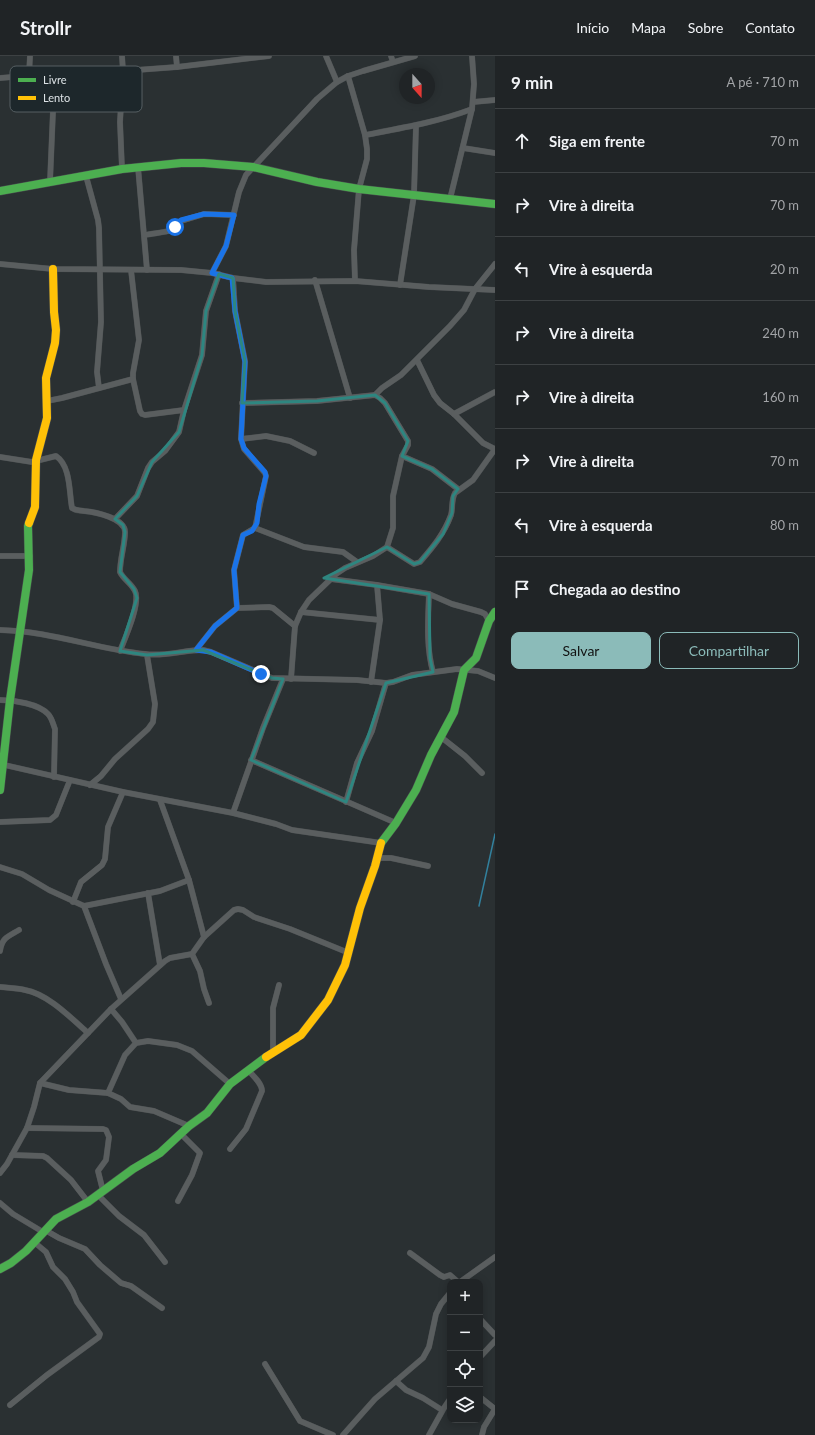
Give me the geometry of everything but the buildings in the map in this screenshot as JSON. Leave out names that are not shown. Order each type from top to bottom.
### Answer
[{"type":"street","points":[[29,66],[30,56]]},
{"type":"street","points":[[122,56],[123,66]]},
{"type":"street","points":[[176,56],[177,67]]},
{"type":"street","points":[[142,70],[269,56]]},
{"type":"street","points":[[326,56],[337,82]]},
{"type":"street","points":[[390,56],[393,62]]},
{"type":"street","points":[[212,273],[226,246],[242,183],[246,175],[253,167],[317,99],[337,82],[348,76],[415,56]]},
{"type":"street","points":[[450,199],[472,109],[474,74],[472,56]]},
{"type":"street","points":[[348,76],[366,134],[366,159],[359,189],[354,250],[355,281]]},
{"type":"street","points":[[0,78],[10,77]]},
{"type":"street","points":[[473,102],[495,100]]},
{"type":"street","points":[[366,134],[416,126],[472,109]]},
{"type":"street","points":[[50,182],[53,112]]},
{"type":"street","points":[[121,112],[122,169]]},
{"type":"street","points":[[400,284],[414,195],[416,126]]},
{"type":"street","points":[[463,148],[495,153]]},
{"type":"street","points":[[0,191],[122,169],[189,163],[253,167],[316,182],[359,189],[495,204]]},
{"type":"street","points":[[138,168],[148,270]]},
{"type":"street","points":[[86,176],[98,220],[101,322],[97,372],[99,388]]},
{"type":"street","points":[[145,235],[170,230],[181,220],[204,214],[234,215]]},
{"type":"street","points":[[0,264],[53,269],[181,270],[212,273],[232,278],[266,282],[315,280],[355,281],[495,290]]},
{"type":"street","points":[[374,395],[401,375],[457,319],[464,310],[475,289],[495,264]]},
{"type":"street","points":[[0,790],[10,700],[29,570],[30,556],[28,526],[35,507],[36,460],[46,426],[46,378],[55,343],[56,330],[53,269]]},
{"type":"street","points":[[131,270],[139,340],[133,379],[140,411],[145,415],[184,410]]},
{"type":"street","points":[[115,519],[137,496],[148,468],[152,462],[165,451],[180,432],[184,410],[202,354],[205,317],[219,274]]},
{"type":"street","points":[[232,278],[235,311],[245,362],[241,439],[244,448],[265,472],[266,476],[255,528],[243,535],[234,570],[237,608]]},
{"type":"street","points":[[315,280],[350,398]]},
{"type":"street","points":[[387,547],[414,564],[420,562],[442,534],[452,513],[453,496],[458,489],[473,480],[495,449],[483,443],[454,414],[444,408],[417,360]]},
{"type":"street","points":[[47,401],[133,379]]},
{"type":"street","points":[[454,414],[495,392]]},
{"type":"street","points":[[242,403],[309,402],[374,395],[385,402],[408,441],[408,445],[402,456],[393,496],[393,528],[387,547],[373,556],[345,568],[314,594],[301,612],[295,626],[291,679]]},
{"type":"street","points":[[241,439],[266,436],[290,441],[314,453]]},
{"type":"street","points":[[0,457],[28,462],[56,456],[65,468],[72,508],[74,510],[85,511],[115,519],[123,525],[125,532],[120,572],[121,576],[134,589],[137,598],[134,612],[120,651]]},
{"type":"street","points":[[402,456],[432,469],[458,489]]},
{"type":"street","points":[[255,528],[304,547],[343,552],[357,562]]},
{"type":"street","points":[[0,556],[30,556]]},
{"type":"street","points":[[331,579],[429,594],[452,604],[481,612],[488,621]]},
{"type":"street","points":[[371,682],[380,620],[377,585]]},
{"type":"street","points":[[429,594],[428,622],[430,658],[433,672]]},
{"type":"street","points":[[196,650],[215,626],[237,608],[269,606],[295,626]]},
{"type":"street","points":[[301,612],[380,620]]},
{"type":"street","points":[[0,1269],[17,1258],[51,1223],[62,1214],[88,1202],[133,1169],[160,1153],[189,1126],[207,1113],[230,1084],[273,1052],[301,1035],[320,1012],[341,976],[349,953],[360,908],[381,843],[396,823],[416,790],[429,759],[455,708],[464,670],[476,658],[488,621],[495,612]]},
{"type":"street","points":[[0,630],[20,630],[120,651],[147,655],[196,650],[211,652],[272,678],[356,680],[386,683],[412,675],[456,669],[478,671],[495,678]]},
{"type":"street","points":[[90,785],[115,759],[148,729],[153,722],[155,704],[147,655]]},
{"type":"street","points":[[232,813],[283,679]]},
{"type":"street","points":[[346,802],[357,763],[372,730],[386,683]]},
{"type":"street","points":[[0,700],[10,700],[30,705],[39,708],[48,714],[55,729],[54,776]]},
{"type":"street","points":[[441,737],[465,756],[482,773]]},
{"type":"street","points":[[251,760],[396,823]]},
{"type":"street","points":[[2,764],[160,800],[232,813],[292,830],[381,843]]},
{"type":"street","points":[[0,822],[50,820],[56,815],[70,780]]},
{"type":"street","points":[[73,902],[81,882],[102,865],[105,859],[108,826],[123,792]]},
{"type":"street","points":[[160,800],[189,880],[204,937]]},
{"type":"street","points":[[377,858],[391,858],[428,866]]},
{"type":"street","points":[[0,867],[22,874],[73,902],[84,906],[168,889],[189,880]]},
{"type":"street","points":[[148,893],[160,965]]},
{"type":"street","points":[[84,906],[121,999]]},
{"type":"street","points":[[0,1173],[27,1128],[40,1084],[121,999],[170,958],[192,954],[204,937],[234,910],[243,910],[254,917],[290,929],[349,953]]},
{"type":"street","points":[[0,951],[1,944],[5,938],[19,930]]},
{"type":"street","points":[[192,954],[200,970],[209,1003]]},
{"type":"street","points":[[273,1052],[273,1008],[279,985]]},
{"type":"street","points":[[0,987],[26,990],[35,993],[65,1012],[88,1033]]},
{"type":"street","points":[[111,1009],[136,1043]]},
{"type":"street","points":[[108,1093],[126,1055],[136,1043],[148,1041],[185,1047],[192,1051],[230,1084]]},
{"type":"street","points":[[230,1149],[246,1129],[262,1091],[260,1084],[248,1070]]},
{"type":"street","points":[[40,1084],[69,1090],[108,1093],[120,1099],[130,1107],[154,1111],[189,1126]]},
{"type":"street","points":[[27,1128],[103,1128],[106,1130],[109,1137],[106,1160],[98,1171],[101,1193],[119,1216],[144,1235],[165,1262]]},
{"type":"street","points":[[178,1201],[192,1175],[200,1153],[181,1134]]},
{"type":"street","points":[[12,1155],[43,1156],[47,1158],[71,1180],[88,1202]]},
{"type":"street","points":[[0,1203],[13,1214],[44,1231],[85,1249],[100,1265],[123,1284],[132,1286],[162,1308]]},
{"type":"street","points":[[10,1405],[47,1375],[99,1337],[100,1334],[77,1302],[66,1280],[53,1267],[46,1252],[34,1242]]},
{"type":"street","points":[[410,1253],[440,1275],[444,1277],[450,1275],[455,1279]]},
{"type":"street","points":[[463,1279],[495,1257]]},
{"type":"street","points":[[343,1435],[374,1399],[423,1358],[428,1347],[436,1314],[447,1297]]},
{"type":"street","points":[[483,1322],[495,1335]]},
{"type":"street","points":[[483,1354],[495,1341]]},
{"type":"street","points":[[265,1364],[300,1421],[333,1435]]},
{"type":"street","points":[[396,1381],[406,1390],[423,1398],[442,1410]]},
{"type":"street","points":[[482,1435],[484,1427],[495,1409],[483,1399]]},
{"type":"street","points":[[429,1435],[447,1403]]},
{"type":"highlighted area","points":[[219,274],[233,278],[235,311],[245,361],[242,403],[317,401],[375,395],[385,403],[408,441],[402,456],[432,469],[458,489],[453,496],[452,513],[443,534],[420,562],[414,564],[387,547],[324,578],[429,594],[430,658],[433,672],[386,683],[346,802],[251,760],[283,679],[272,678],[203,650],[147,655],[120,651],[137,598],[134,589],[120,572],[125,532],[123,525],[115,519],[137,496],[152,462],[179,432],[202,355],[206,311]]},
{"type":"waterway","points":[[479,906],[495,834]]},
{"type":"traffic: fast","points":[[0,191],[122,169],[181,163],[204,163],[253,167],[317,182],[359,189],[495,204]]},
{"type":"traffic: fast","points":[[0,790],[10,700],[29,570],[29,523]]},
{"type":"traffic: fast","points":[[381,843],[396,823],[416,790],[431,755],[454,712],[464,670],[476,658],[489,621],[495,612]]},
{"type":"traffic: fast","points":[[0,1269],[11,1263],[26,1251],[56,1219],[88,1202],[133,1169],[160,1153],[189,1126],[207,1113],[230,1084],[266,1057]]},
{"type":"traffic: slow","points":[[29,523],[35,507],[36,460],[47,418],[46,378],[55,343],[56,330],[53,269]]},
{"type":"traffic: slow","points":[[266,1057],[301,1035],[328,1000],[345,965],[360,908],[375,866],[381,843]]},
{"type":"route","points":[[175,227],[181,220],[204,214],[234,215],[226,246],[212,273],[232,278],[235,311],[245,362],[241,439],[244,448],[265,472],[266,476],[259,504],[257,523],[255,528],[243,535],[241,539],[234,570],[237,608],[215,626],[196,650],[211,652],[261,674]]}]
